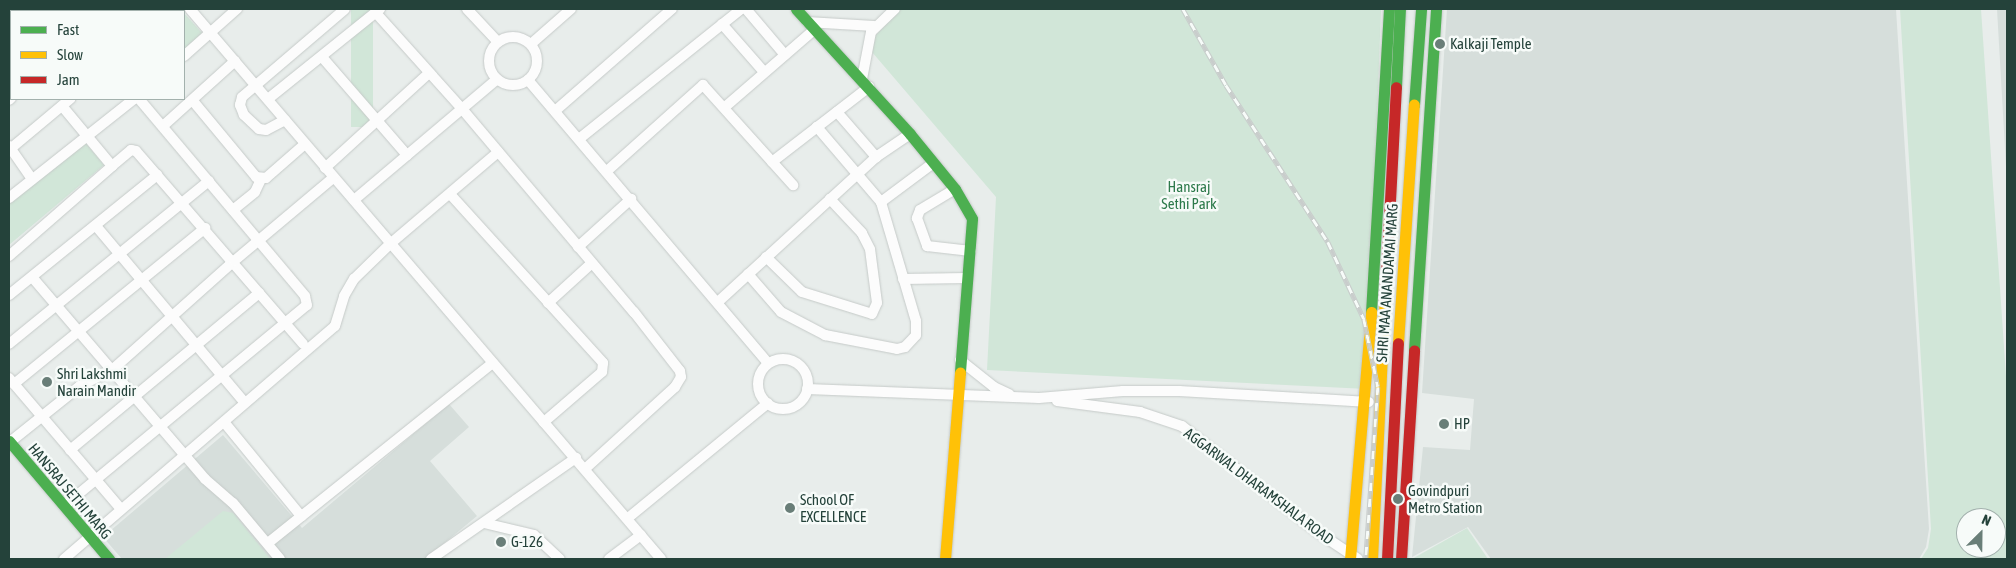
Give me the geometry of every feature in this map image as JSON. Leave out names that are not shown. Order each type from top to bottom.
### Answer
[{"type":"main road","points":[[796,9],[910,134],[932,164],[955,189],[972,219],[971,250],[960,360],[960,393],[945,559]]},
{"type":"main road","points":[[1353,558],[1363,401],[1371,315],[1389,9]]},
{"type":"main road","name":"SHRI MAA ANANDAMAI MARG","points":[[1372,559],[1400,9]]},
{"type":"main road","name":"SHRI MAA ANANDAMAI MARG","points":[[1387,559],[1390,453],[1421,9]]},
{"type":"main road","points":[[1401,559],[1436,9]]},
{"type":"main road","name":"HANSRAJ SETHI MARG","points":[[9,442],[109,559]]},
{"type":"street","points":[[190,9],[333,178],[628,518],[661,559]]},
{"type":"street","points":[[185,55],[237,9]]},
{"type":"street","points":[[285,120],[266,130],[253,125],[244,115],[240,104],[242,97],[345,9]]},
{"type":"street","points":[[467,9],[498,42]]},
{"type":"street","points":[[531,44],[569,9]]},
{"type":"street","points":[[555,111],[672,9]]},
{"type":"street","points":[[579,139],[741,9]]},
{"type":"street","points":[[746,9],[784,55]]},
{"type":"street","points":[[772,162],[837,112],[865,83],[865,52],[874,26],[895,9]]},
{"type":"street","points":[[268,99],[378,11],[429,73],[463,110],[677,366],[681,377],[675,387],[585,469]]},
{"type":"street","points":[[722,24],[764,72]]},
{"type":"street","points":[[725,107],[784,55],[811,26],[874,26]]},
{"type":"street","points":[[515,36],[531,44],[538,60],[535,71],[528,80],[513,85],[497,79],[492,71],[489,58],[498,42],[515,36]]},
{"type":"street","points":[[322,57],[407,155]]},
{"type":"street","points":[[163,126],[235,61]]},
{"type":"street","points":[[325,168],[429,73]]},
{"type":"street","points":[[354,200],[463,110],[497,79]]},
{"type":"street","points":[[528,80],[718,301],[768,363]]},
{"type":"street","points":[[607,171],[700,86],[707,86],[793,185]]},
{"type":"street","points":[[32,179],[9,148],[69,100]]},
{"type":"street","points":[[9,198],[86,135],[133,100]]},
{"type":"street","points":[[64,506],[306,308],[307,299],[140,100]]},
{"type":"street","points":[[193,100],[251,174],[261,179]]},
{"type":"street","points":[[62,106],[112,166]]},
{"type":"street","points":[[837,112],[876,158]]},
{"type":"street","points":[[748,274],[774,306],[792,319],[826,335],[898,349],[909,343],[917,328],[881,202],[817,127]]},
{"type":"street","points":[[718,301],[857,174],[910,134]]},
{"type":"street","points":[[233,210],[255,192],[261,179],[305,144]]},
{"type":"street","points":[[9,256],[133,150],[234,261],[303,344]]},
{"type":"street","points":[[64,559],[121,509],[186,457],[245,403],[335,326],[348,287],[390,244],[498,152]]},
{"type":"street","points":[[881,202],[932,164]]},
{"type":"street","points":[[9,295],[157,175]]},
{"type":"street","points":[[9,442],[80,386],[112,370],[258,240],[333,178]]},
{"type":"street","points":[[9,344],[209,181]]},
{"type":"street","points":[[955,189],[920,210],[917,218],[927,246],[971,250]]},
{"type":"street","points":[[450,194],[600,358],[604,368],[544,422]]},
{"type":"street","points":[[578,247],[631,199]]},
{"type":"street","points":[[766,257],[802,292],[872,314],[877,302],[870,250],[862,233],[830,199]]},
{"type":"street","points":[[96,226],[173,315],[245,403]]},
{"type":"street","points":[[121,509],[11,381],[79,332],[205,228]]},
{"type":"street","points":[[548,303],[592,263]]},
{"type":"street","points":[[32,277],[160,428],[268,543],[280,559]]},
{"type":"street","points":[[904,279],[967,278]]},
{"type":"street","points":[[70,450],[260,293]]},
{"type":"street","points":[[780,359],[796,362],[806,373],[807,389],[801,401],[788,408],[768,403],[758,384],[762,371],[768,363],[780,359]]},
{"type":"street","points":[[960,360],[994,386],[1015,396]]},
{"type":"street","points":[[268,543],[493,363]]},
{"type":"street","points":[[807,389],[960,393],[1039,398],[1123,390],[1380,403]]},
{"type":"street","name":"AGGARWAL DHARAMSHALA ROAD","points":[[1039,398],[1140,412],[1182,426],[1353,558]]},
{"type":"street","points":[[628,518],[768,403]]},
{"type":"street","points":[[224,422],[301,516]]},
{"type":"street","points":[[431,559],[576,458]]},
{"type":"street","points":[[484,523],[534,535],[560,559]]},
{"type":"street","points":[[608,559],[641,534]]},
{"type":"shaded area","points":[[1447,9],[1896,9],[1929,529],[1926,547],[1919,559],[1491,559],[1468,527],[1412,557],[1423,447],[1470,450],[1474,399],[1422,393]]},
{"type":"shaded area","points":[[1997,9],[2007,9],[2007,184]]},
{"type":"shaded area","points":[[449,404],[469,427],[430,461],[477,516],[425,559],[122,559],[103,537],[223,435],[302,528]]},
{"type":"green space","points":[[351,9],[373,9],[373,127],[351,127]]},
{"type":"green space","name":"Hansraj Sethi Park","points":[[901,9],[1381,9],[1367,389],[987,370],[996,197],[866,45]]},
{"type":"green space","points":[[1900,9],[1981,9],[2007,391],[2007,559],[1921,559],[1928,548],[1931,529]]},
{"type":"green space","points":[[185,14],[202,33],[185,49]]},
{"type":"green space","points":[[84,141],[104,165],[9,245],[9,204]]},
{"type":"green space","points":[[223,511],[233,513],[270,559],[165,559]]},
{"type":"green space","points":[[1467,528],[1488,559],[1412,559]]},
{"type":"railway","points":[[1183,9],[1226,85],[1328,242],[1364,319],[1378,387],[1366,559]]},
{"type":"traffic: fast","points":[[796,9],[910,134],[955,189],[972,219],[960,373]]},
{"type":"traffic: fast","points":[[1371,312],[1389,9]]},
{"type":"traffic: fast","points":[[1396,87],[1400,9]]},
{"type":"traffic: fast","points":[[1414,105],[1421,9]]},
{"type":"traffic: fast","points":[[1414,350],[1436,9]]},
{"type":"traffic: fast","points":[[9,441],[109,559]]},
{"type":"traffic: slow","points":[[1398,343],[1414,105]]},
{"type":"traffic: slow","points":[[1372,559],[1385,296]]},
{"type":"traffic: slow","points":[[1350,559],[1371,312]]},
{"type":"traffic: slow","points":[[945,559],[960,373]]},
{"type":"traffic: jam","points":[[1385,296],[1396,87]]},
{"type":"traffic: jam","points":[[1387,559],[1398,343]]},
{"type":"traffic: jam","points":[[1401,559],[1414,350]]},
{"type":"place","name":"Kalkaji Temple","points":[[1440,44]]},
{"type":"place","name":"Shri Lakshmi Narain Mandir","points":[[47,382]]},
{"type":"place","name":"HP","points":[[1444,424]]},
{"type":"place","name":"Govindpuri Metro Station","points":[[1398,499]]},
{"type":"place","name":"School OF EXCELLENCE","points":[[790,508]]},
{"type":"place","name":"G-126","points":[[501,542]]}]
